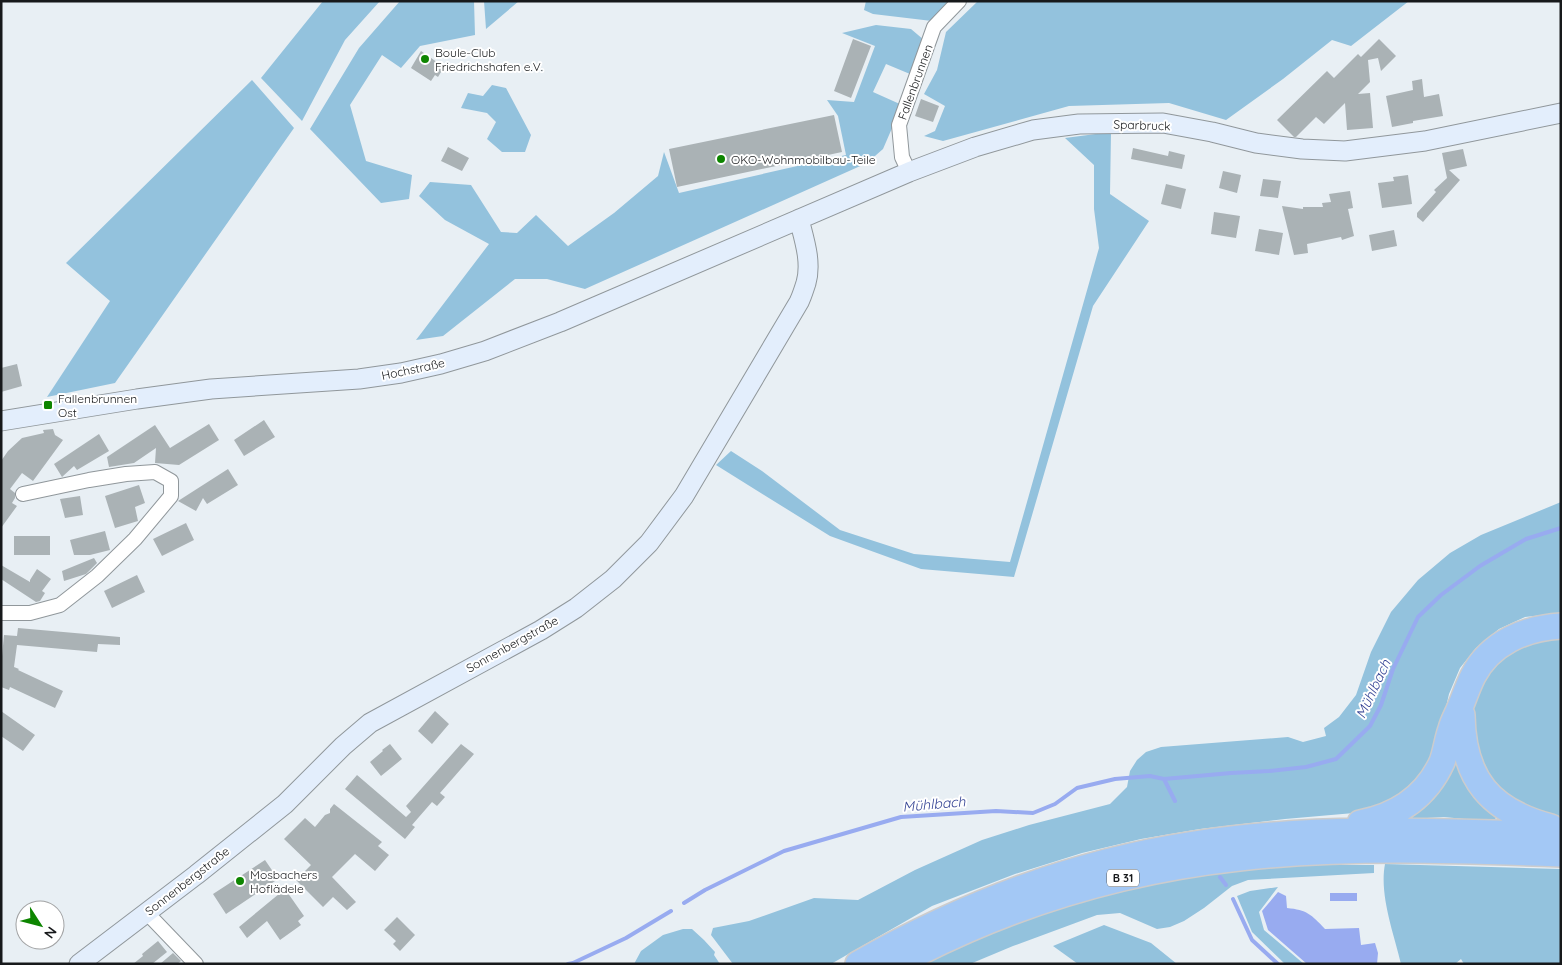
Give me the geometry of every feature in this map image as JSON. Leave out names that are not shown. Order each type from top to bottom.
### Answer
[{"type":"highway","points":[[1299,833],[1387,816],[1411,801],[1430,782],[1442,761],[1448,746],[1450,729],[1467,689],[1474,674],[1486,658],[1496,648],[1523,632],[1536,628],[1561,626]]},
{"type":"highway","points":[[1462,703],[1462,733],[1465,748],[1476,779],[1484,791],[1501,806],[1530,822],[1561,830]]},
{"type":"highway","name":"B 31","points":[[858,964],[939,921],[1000,895],[1110,861],[1194,844],[1299,833],[1417,831],[1561,835]]},
{"type":"highway","name":"B 31","points":[[897,964],[980,924],[1036,903],[1108,881],[1171,868],[1270,855],[1353,851],[1561,854]]},
{"type":"main road","name":"Sparbruck","points":[[800,218],[967,150],[1033,130],[1079,124],[1163,123],[1212,132],[1256,143],[1302,149],[1345,151],[1425,141],[1561,113]]},
{"type":"main road","name":"Hochstraße","points":[[1,421],[211,389],[359,379],[401,373],[441,364],[485,351],[560,322],[800,218]]},
{"type":"main road","name":"Sonnenbergstraße","points":[[79,964],[285,804],[343,746],[370,723],[541,630],[576,608],[613,579],[649,543],[684,496],[799,302],[807,281],[806,245],[800,218]]},
{"type":"street","name":"Fallenbrunnen","points":[[909,172],[902,157],[899,125],[934,27],[959,1]]},
{"type":"street","points":[[1,613],[30,613],[60,604],[97,576],[135,539],[171,496],[171,481],[155,472],[126,474],[23,494]]},
{"type":"street","points":[[147,912],[196,964]]},
{"type":"shaded area","points":[[323,1],[380,1],[345,40],[302,121],[261,78]]},
{"type":"shaded area","points":[[400,1],[474,1],[475,35],[420,46],[401,68],[382,55],[350,105],[366,161],[412,175],[409,199],[381,203],[310,129],[359,48]]},
{"type":"shaded area","points":[[484,1],[519,1],[486,29]]},
{"type":"shaded area","points":[[866,1],[951,1],[932,21],[873,14],[864,10]]},
{"type":"shaded area","points":[[978,1],[1409,1],[1351,46],[1332,40],[1283,79],[1226,120],[1169,103],[1069,106],[943,141],[924,136],[935,131],[945,106],[924,94],[937,70],[946,32]]},
{"type":"shaded area","points":[[876,25],[911,29],[924,40],[910,74],[886,64],[873,92],[902,105],[883,149],[867,163],[585,289],[547,279],[515,279],[443,336],[416,340],[489,244],[445,220],[419,196],[430,182],[471,185],[501,232],[517,233],[536,215],[568,246],[614,213],[658,176],[664,152],[679,193],[846,155],[838,116],[827,100],[854,102],[875,46],[842,33]]},
{"type":"shaded area","points":[[252,80],[294,128],[115,383],[47,397],[110,301],[66,263]]},
{"type":"shaded area","points":[[492,85],[506,88],[531,135],[525,152],[502,152],[487,139],[496,122],[487,113],[461,108],[468,93],[483,96]]},
{"type":"shaded area","points":[[1111,132],[1110,194],[1149,221],[1093,306],[1014,577],[921,569],[830,536],[716,465],[731,451],[762,471],[840,530],[914,554],[1010,562],[1099,248],[1094,209],[1094,165],[1065,138]]},
{"type":"shaded area","points":[[1561,502],[1561,613],[1525,617],[1499,629],[1476,648],[1460,668],[1449,694],[1436,750],[1415,786],[1377,811],[1200,829],[1141,839],[1082,853],[1015,874],[932,906],[831,964],[733,964],[711,935],[713,928],[749,921],[814,898],[858,900],[915,870],[982,840],[1029,825],[1110,804],[1127,787],[1130,771],[1137,760],[1146,752],[1161,747],[1288,737],[1303,742],[1326,736],[1324,728],[1339,717],[1356,695],[1371,652],[1391,612],[1418,580],[1450,553],[1481,535]]},
{"type":"shaded area","points":[[1561,638],[1561,822],[1489,789],[1469,722],[1479,689],[1490,672],[1502,660],[1516,649],[1531,643]]},
{"type":"shaded area","points":[[1455,749],[1498,813],[1494,822],[1444,817],[1410,819],[1410,815]]},
{"type":"shaded area","points":[[1385,864],[1561,869],[1561,964],[1464,964],[1461,959],[1455,964],[1401,964],[1386,901],[1384,888]]},
{"type":"shaded area","points":[[1302,865],[1374,865],[1374,873],[1248,880],[1232,886],[1204,908],[1184,921],[1170,927],[1157,929],[1120,913],[1097,915],[970,964],[925,964],[998,931],[1035,917],[1073,904],[1151,883],[1248,868]]},
{"type":"shaded area","points":[[1278,887],[1259,912],[1264,930],[1304,964],[1285,964],[1252,932],[1237,896],[1250,891]]},
{"type":"shaded area","points":[[1104,925],[1151,943],[1177,964],[1078,964],[1053,946]]},
{"type":"shaded area","points":[[683,929],[692,929],[704,940],[715,952],[714,955],[720,964],[634,964],[641,951],[663,935]]},
{"type":"water","points":[[1278,892],[1286,896],[1287,908],[1308,914],[1325,929],[1359,928],[1361,945],[1375,943],[1378,953],[1377,964],[1307,964],[1268,930],[1262,911]]},
{"type":"water","points":[[1330,893],[1357,893],[1357,901],[1330,901]]},
{"type":"building","points":[[853,39],[871,46],[851,98],[834,91]]},
{"type":"building","points":[[1379,39],[1396,56],[1381,71],[1378,58],[1368,60],[1370,82],[1358,94],[1370,93],[1373,128],[1347,130],[1345,103],[1324,124],[1316,117],[1296,137],[1277,120],[1327,71],[1334,78],[1358,54],[1361,57]]},
{"type":"building","name":"Boule-Club Friedrichshafen e.V.","points":[[421,51],[444,67],[438,77],[435,75],[431,81],[411,68]]},
{"type":"building","points":[[1422,79],[1424,97],[1439,94],[1443,116],[1392,127],[1386,96],[1413,90],[1412,81]]},
{"type":"building","points":[[921,99],[939,106],[933,122],[915,116]]},
{"type":"building","points":[[834,115],[842,152],[677,187],[669,149]]},
{"type":"building","points":[[448,147],[469,158],[462,171],[441,161]]},
{"type":"building","points":[[1133,148],[1168,156],[1169,151],[1185,155],[1182,169],[1131,159]]},
{"type":"building","points":[[1463,149],[1467,166],[1449,170],[1460,180],[1423,222],[1417,217],[1417,213],[1436,192],[1434,190],[1447,178],[1442,153]]},
{"type":"building","points":[[1223,171],[1241,175],[1237,193],[1219,188]]},
{"type":"building","points":[[1408,175],[1412,204],[1382,208],[1378,183],[1394,181],[1393,177]]},
{"type":"building","points":[[1263,179],[1281,181],[1278,198],[1260,196]]},
{"type":"building","points":[[1166,184],[1186,189],[1181,209],[1161,204]]},
{"type":"building","points":[[1350,191],[1353,208],[1348,209],[1354,236],[1342,240],[1341,237],[1307,244],[1308,253],[1294,255],[1282,206],[1303,209],[1303,207],[1323,207],[1322,203],[1331,202],[1329,194]]},
{"type":"building","points":[[1214,212],[1240,216],[1236,238],[1211,234]]},
{"type":"building","points":[[1259,229],[1283,233],[1279,255],[1255,251]]},
{"type":"building","points":[[1394,230],[1397,246],[1372,251],[1369,235]]},
{"type":"building","points":[[17,364],[22,386],[1,392],[1,368]]},
{"type":"building","points":[[264,420],[275,437],[244,456],[234,440]]},
{"type":"building","points":[[209,424],[219,440],[179,465],[155,463],[156,448],[134,463],[109,467],[107,457],[155,425],[170,448]]},
{"type":"building","points":[[53,429],[55,435],[63,440],[33,481],[22,473],[10,489],[15,493],[12,503],[17,506],[1,528],[1,461],[8,451],[22,438],[44,433],[43,430]]},
{"type":"building","points":[[99,434],[109,451],[77,470],[74,466],[62,477],[54,464]]},
{"type":"building","points":[[228,469],[238,485],[207,504],[203,498],[196,511],[178,501]]},
{"type":"building","points":[[139,485],[145,503],[135,507],[138,521],[115,528],[105,496]]},
{"type":"building","points":[[80,496],[83,515],[65,518],[60,499]]},
{"type":"building","points":[[186,523],[194,540],[162,556],[153,539]]},
{"type":"building","points":[[105,531],[110,550],[90,555],[74,555],[70,540]]},
{"type":"building","points":[[14,536],[50,536],[50,555],[14,555]]},
{"type":"building","points":[[94,558],[97,563],[86,574],[64,581],[62,571]]},
{"type":"building","points":[[1,565],[30,582],[37,569],[51,579],[42,591],[45,593],[40,601],[36,602],[1,579]]},
{"type":"building","points":[[137,575],[145,592],[112,608],[104,591]]},
{"type":"building","points":[[18,628],[120,637],[120,645],[98,644],[97,652],[17,645],[14,667],[63,691],[55,708],[10,687],[9,690],[1,687],[4,635],[17,636]]},
{"type":"building","points":[[1,711],[35,735],[23,751],[1,736]]},
{"type":"building","points":[[435,711],[449,724],[432,744],[418,731]]},
{"type":"building","points":[[390,744],[402,759],[381,776],[370,762]]},
{"type":"building","points":[[461,744],[474,754],[440,793],[445,797],[437,806],[432,802],[412,825],[415,827],[405,839],[345,789],[357,775],[406,817],[411,812],[406,806]]},
{"type":"building","points":[[334,804],[382,842],[378,846],[389,855],[375,871],[355,854],[332,877],[356,902],[347,910],[333,897],[323,907],[296,880],[311,865],[284,839],[305,818],[315,827],[325,815],[330,813],[330,809]]},
{"type":"building","points":[[265,860],[278,879],[226,914],[213,894]]},
{"type":"building","points":[[285,889],[304,916],[298,921],[301,925],[280,940],[267,921],[247,938],[239,927]]},
{"type":"building","points":[[397,917],[415,935],[400,951],[393,944],[396,941],[384,930]]},
{"type":"building","points":[[158,941],[167,952],[152,964],[133,964],[143,956],[142,954]]},
{"type":"building","points":[[173,953],[181,961],[177,964],[160,964]]},
{"type":"waterway","name":"Mühlbach","points":[[684,903],[705,890],[784,851],[901,817],[996,811],[1033,813],[1055,804],[1077,788],[1115,779],[1150,776],[1164,779],[1269,771],[1306,767],[1336,759],[1370,726],[1381,705],[1393,669],[1418,617],[1441,595],[1480,566],[1526,539],[1561,528]]},
{"type":"waterway","name":"Mühlbach","points":[[1164,779],[1175,801]]},
{"type":"waterway","name":"Mühlbach","points":[[1220,877],[1226,885]]},
{"type":"waterway","name":"Mühlbach","points":[[1233,899],[1252,940],[1278,964]]},
{"type":"waterway","name":"Mühlbach","points":[[568,964],[626,938],[671,911]]},
{"type":"place","name":"Boule-Club Friedrichshafen e.V.","points":[[425,59]]},
{"type":"place","name":"OKO-Wohnmobilbau-Teile","points":[[721,159]]},
{"type":"place","name":"Fallenbrunnen Ost","points":[[48,405]]},
{"type":"place","name":"Mosbachers Hoflädele","points":[[240,881]]}]
